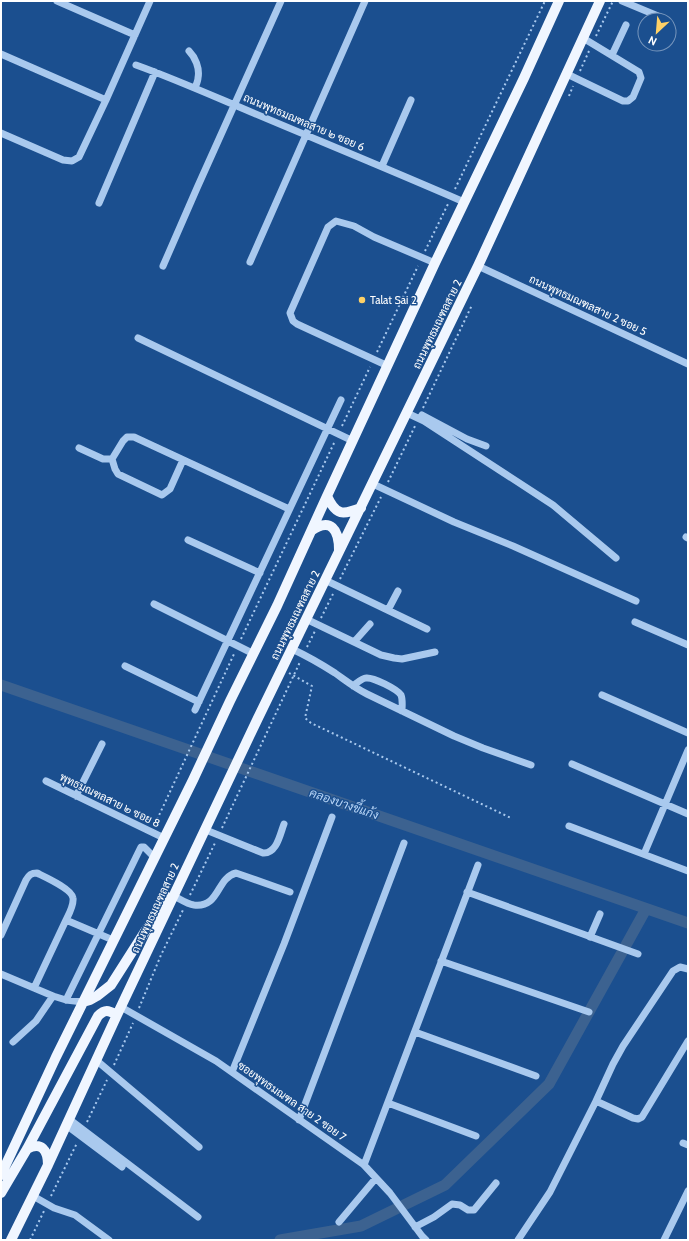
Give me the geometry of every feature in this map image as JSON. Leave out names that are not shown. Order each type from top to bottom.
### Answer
[{"type":"main road","name":"ถนนพุทธมณฑลสาย 2","points":[[1,1175],[56,1057],[155,858],[230,700],[277,606],[435,263],[524,78],[559,1]]},
{"type":"main road","name":"ถนนพุทธมณฑลสาย 2","points":[[11,1240],[226,789],[258,718],[478,266],[600,1]]},
{"type":"main road","points":[[327,496],[330,504],[342,513],[345,514],[361,508]]},
{"type":"main road","points":[[311,531],[318,526],[328,526],[335,531],[339,537],[339,550]]},
{"type":"main road","points":[[83,1002],[97,996],[111,985],[190,862]]},
{"type":"main road","points":[[1,1193],[27,1149],[98,1016],[102,1012],[119,1011]]},
{"type":"main road","points":[[27,1149],[33,1145],[41,1147],[47,1153],[48,1165]]},
{"type":"street","points":[[57,1],[135,35]]},
{"type":"street","points":[[1,133],[63,160],[72,162],[79,157],[150,1]]},
{"type":"street","points":[[163,266],[281,1]]},
{"type":"street","points":[[250,262],[365,1]]},
{"type":"street","points":[[622,1],[648,12]]},
{"type":"street","points":[[612,55],[626,25]]},
{"type":"street","points":[[567,74],[623,101],[628,101],[633,98],[641,78],[641,74],[597,45],[583,38]]},
{"type":"street","points":[[189,51],[195,57],[199,78],[195,88]]},
{"type":"street","points":[[1,54],[106,100]]},
{"type":"street","name":"ถนนพุทธมณฑลสาย ๒ ซอย 6","points":[[136,64],[382,166],[464,202]]},
{"type":"street","points":[[99,203],[155,72]]},
{"type":"street","points":[[382,166],[411,100]]},
{"type":"street","points":[[388,366],[293,321],[290,313],[328,227],[336,220],[354,226],[374,237],[435,263]]},
{"type":"street","name":"ถนนพุทธมณฑลสาย 2 ซอย 5","points":[[478,266],[688,364]]},
{"type":"street","points":[[138,338],[353,441]]},
{"type":"street","points":[[195,710],[341,400]]},
{"type":"street","points":[[408,411],[467,439],[486,446]]},
{"type":"street","points":[[408,411],[553,506],[616,558]]},
{"type":"street","points":[[183,460],[170,489],[162,495],[118,474],[112,459],[127,437],[134,437],[290,509]]},
{"type":"street","points":[[79,448],[103,459],[112,459]]},
{"type":"street","points":[[373,484],[454,522],[513,546],[636,601]]},
{"type":"street","points":[[188,540],[260,573]]},
{"type":"street","points":[[325,580],[427,629]]},
{"type":"street","points":[[388,610],[398,591]]},
{"type":"street","points":[[154,604],[254,654]]},
{"type":"street","points":[[306,619],[381,655],[402,659],[435,652]]},
{"type":"street","points":[[635,622],[688,645]]},
{"type":"street","points":[[354,642],[370,624]]},
{"type":"street","points":[[292,649],[310,658],[353,686],[402,711],[454,736],[531,765]]},
{"type":"street","points":[[125,666],[199,702]]},
{"type":"street","points":[[353,686],[365,678],[385,684],[398,691],[401,695],[402,711]]},
{"type":"street","points":[[602,695],[688,732]]},
{"type":"street","points":[[76,796],[102,744]]},
{"type":"street","points":[[644,854],[688,750]]},
{"type":"street","points":[[572,764],[688,814]]},
{"type":"street","name":"พุทธมณฑลสาย ๒ ซอย 8","points":[[46,781],[164,838]]},
{"type":"street","points":[[232,1072],[282,950],[332,817]]},
{"type":"street","points":[[206,830],[263,853],[268,853],[272,852],[284,824]]},
{"type":"street","points":[[569,826],[688,871]]},
{"type":"street","points":[[299,1120],[404,843]]},
{"type":"street","points":[[66,1000],[141,847],[144,847],[155,858]]},
{"type":"street","points":[[364,1165],[478,865]]},
{"type":"street","points":[[1,935],[26,880],[33,873],[41,875],[70,891],[74,897],[66,920],[34,988]]},
{"type":"street","points":[[174,896],[194,905],[205,904],[213,899],[225,880],[232,874],[290,892]]},
{"type":"street","points":[[467,892],[638,954]]},
{"type":"street","points":[[590,936],[600,914]]},
{"type":"street","points":[[66,920],[114,940]]},
{"type":"street","points":[[441,961],[589,1012]]},
{"type":"street","points":[[518,1240],[550,1192],[623,1046],[673,971],[680,967],[688,969]]},
{"type":"street","points":[[1,974],[53,996],[66,1000],[83,1002]]},
{"type":"street","points":[[13,1042],[36,1021],[53,996]]},
{"type":"street","name":"ซอยพุทธมณฑล สาย 2 ซอย 7","points":[[119,1011],[216,1061],[364,1165],[390,1193],[422,1239]]},
{"type":"street","points":[[415,1032],[536,1076]]},
{"type":"street","points":[[596,1101],[633,1118],[638,1119],[642,1117],[688,1041]]},
{"type":"street","points":[[96,1060],[199,1147]]},
{"type":"street","points":[[388,1103],[476,1136]]},
{"type":"street","points":[[68,1122],[122,1166]]},
{"type":"street","points":[[68,1122],[198,1216]]},
{"type":"street","points":[[339,1222],[376,1178]]},
{"type":"street","points":[[415,1227],[434,1217],[452,1204],[460,1205],[468,1210],[474,1210],[496,1183]]},
{"type":"street","points":[[664,1240],[688,1191]]},
{"type":"street","points":[[33,1196],[54,1208],[76,1215],[109,1240]]},
{"type":"path","points":[[175,781],[338,433],[545,1]]},
{"type":"path","points":[[282,669],[312,686],[305,718],[311,723],[511,818]]},
{"type":"path","points":[[231,807],[285,692]]},
{"type":"waterway","name":"คลองบางขี้แก้ง","points":[[1,685],[688,923]]},
{"type":"waterway","points":[[280,1240],[361,1226],[445,1185],[549,1084],[646,909]]},
{"type":"place","name":"Talat Sai 2","points":[[362,300]]}]
